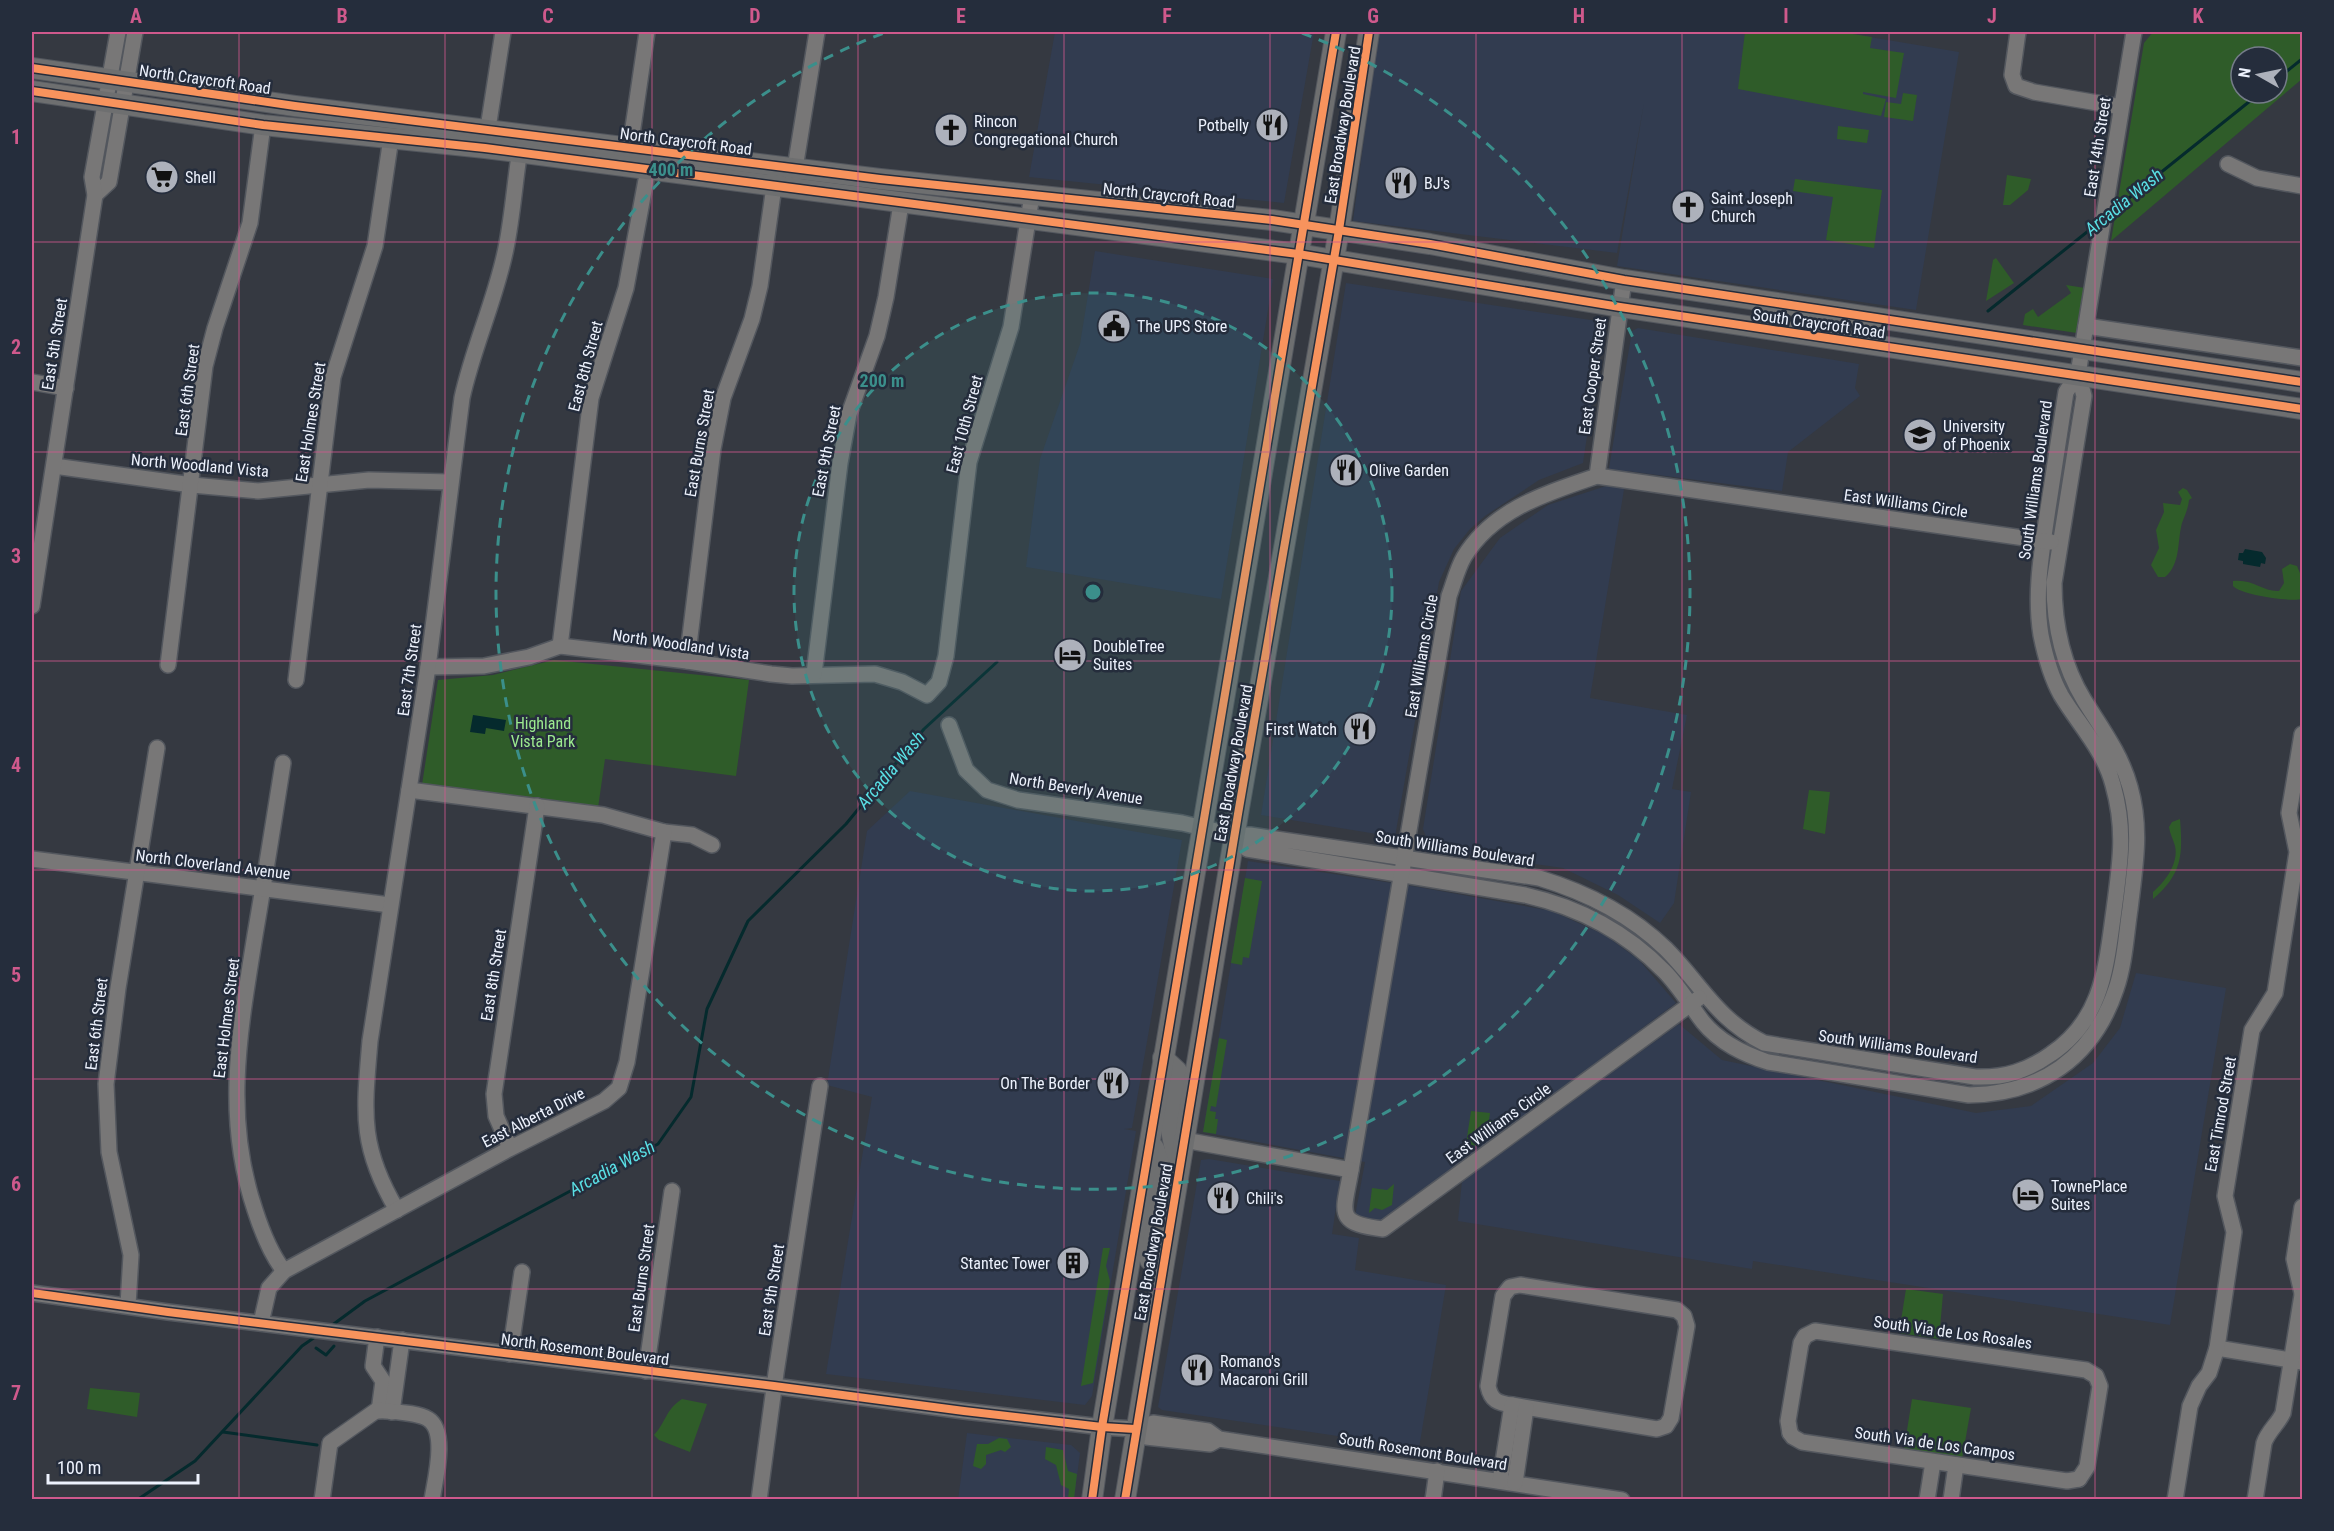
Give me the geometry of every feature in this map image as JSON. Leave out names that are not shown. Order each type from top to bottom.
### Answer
[{"type":"main road","name":"East Broadway Boulevard","points":[[1092,1500],[1201,827],[1336,32]]},
{"type":"main road","name":"East Broadway Boulevard","points":[[1125,1500],[1234,835],[1339,230],[1369,32]]},
{"type":"main road","name":"North Craycroft Road","points":[[32,68],[296,106],[487,139],[521,143],[630,148],[785,176],[901,204],[1333,260]]},
{"type":"main road","name":"North Craycroft Road","points":[[32,92],[263,125],[391,138],[487,139]]},
{"type":"main road","name":"North Craycroft Road","points":[[521,143],[648,170],[785,176],[1032,195],[1190,210],[1339,230]]},
{"type":"main road","name":"South Craycroft Road","points":[[1339,230],[1430,244],[1624,280],[2302,382]]},
{"type":"main road","name":"South Craycroft Road","points":[[1333,260],[1620,307],[2302,409]]},
{"type":"main road","points":[[1768,329],[1792,322],[1869,332],[1880,330],[1885,325],[1886,319]]},
{"type":"main road","points":[[1163,1058],[1177,1071],[1178,1077],[1171,1130],[1179,1170]]},
{"type":"main road","points":[[1150,1137],[1159,1163],[1148,1253],[1150,1260],[1163,1266]]},
{"type":"street","name":"East 5th Street","points":[[32,606],[95,195],[92,177],[114,104],[118,80],[118,32]]},
{"type":"street","name":"East 5th Street","points":[[118,80],[135,32]]},
{"type":"street","points":[[487,139],[503,32]]},
{"type":"street","points":[[630,148],[647,32]]},
{"type":"street","name":"East Burns Street","points":[[687,661],[713,449],[723,398],[752,319],[817,32]]},
{"type":"street","points":[[2018,32],[2012,75],[2016,86],[2034,92],[2121,106]]},
{"type":"street","name":"East 14th Street","points":[[2078,374],[2134,32]]},
{"type":"street","name":"East 6th Street","points":[[168,665],[205,366],[215,328],[250,223],[263,125]]},
{"type":"street","name":"East Holmes Street","points":[[296,680],[333,377],[375,246],[391,138]]},
{"type":"street","name":"East 7th Street","points":[[397,1210],[375,1166],[364,1115],[369,1041],[428,667],[462,399],[470,361],[498,279],[506,247],[521,143]]},
{"type":"street","points":[[2228,164],[2257,178],[2302,186]]},
{"type":"street","name":"East 8th Street","points":[[560,646],[591,398],[626,288],[648,170]]},
{"type":"street","name":"East 10th Street","points":[[927,695],[939,682],[946,656],[969,462],[1011,327],[1032,195]]},
{"type":"street","name":"East 9th Street","points":[[814,674],[840,463],[849,414],[877,336],[886,297],[901,204]]},
{"type":"street","name":"East Cooper Street","points":[[1597,476],[1624,280]]},
{"type":"street","points":[[2086,326],[2302,358]]},
{"type":"street","name":"South Williams Boulevard","points":[[1234,835],[1251,835],[1539,878],[1599,902],[1650,934],[1733,1025],[1764,1043],[1975,1077],[2007,1075],[2036,1065],[2072,1038],[2095,1003],[2105,971],[2122,848],[2122,835],[2112,782],[2095,745],[2060,694],[2047,657],[2038,603],[2039,576],[2067,388],[2078,374]]},
{"type":"street","name":"South Williams Boulevard","points":[[1234,835],[1247,849],[1525,895],[1584,915],[1626,938],[1645,953],[1665,971],[1704,1023],[1729,1045],[1768,1062],[1969,1095],[2002,1093],[2034,1083],[2060,1068],[2088,1042],[2109,1009],[2121,971],[2138,850],[2138,835],[2130,787],[2109,736],[2070,672],[2054,613],[2054,583],[2084,396],[2078,374]]},
{"type":"street","points":[[32,382],[66,388]]},
{"type":"street","name":"North Woodland Vista","points":[[54,466],[192,485],[258,491],[369,480],[450,482]]},
{"type":"street","name":"East Williams Circle","points":[[1704,993],[1383,1229],[1356,1226],[1350,1221],[1345,1209],[1351,1170],[1449,596],[1464,557],[1487,528],[1534,497],[1597,476],[2060,544]]},
{"type":"street","name":"North Woodland Vista","points":[[428,667],[484,666],[529,657],[560,646],[792,676],[875,674],[902,682],[927,695]]},
{"type":"street","name":"North Beverly Avenue","points":[[949,725],[966,770],[987,790],[1018,800],[1201,827],[1234,835]]},
{"type":"street","name":"East Timrod Street","points":[[2175,1500],[2190,1406],[2199,1386],[2209,1372],[2217,1347],[2234,1233],[2224,1196],[2252,1030],[2275,993],[2297,852],[2289,813],[2302,734]]},
{"type":"street","name":"East 6th Street","points":[[128,1305],[131,1255],[109,1152],[106,1084],[118,987],[157,748]]},
{"type":"street","name":"East Holmes Street","points":[[284,763],[240,1033],[236,1085],[236,1125],[248,1190],[268,1246],[284,1271]]},
{"type":"street","points":[[409,790],[608,816],[664,832],[692,835],[712,845]]},
{"type":"street","name":"East 8th Street","points":[[510,1148],[496,1116],[494,1094],[537,806]]},
{"type":"street","name":"East Alberta Drive","points":[[261,1323],[269,1288],[284,1271],[510,1148],[604,1101],[619,1088],[627,1062],[664,832]]},
{"type":"street","name":"North Cloverland Avenue","points":[[32,860],[390,905]]},
{"type":"street","points":[[2287,919],[2302,922]]},
{"type":"street","name":"East 9th Street","points":[[759,1500],[820,1086]]},
{"type":"street","points":[[1184,1140],[1351,1170]]},
{"type":"street","name":"East Burns Street","points":[[646,1371],[672,1191]]},
{"type":"street","points":[[2255,1500],[2264,1443],[2283,1413],[2298,1361],[2302,1294],[2294,1259],[2302,1207]]},
{"type":"street","points":[[510,1354],[522,1272]]},
{"type":"street","points":[[1520,1285],[1677,1310],[1684,1316],[1687,1326],[1671,1418],[1666,1426],[1658,1429],[1519,1407],[1498,1403],[1490,1396],[1488,1386],[1503,1296],[1510,1287],[1520,1285]]},
{"type":"street","name":"North Rosemont Boulevard","points":[[32,1293],[646,1371],[1102,1427],[1135,1429]]},
{"type":"street","name":"South Via de Los Rosales","points":[[1786,1435],[1800,1347],[1805,1330],[2086,1370],[2097,1374],[2100,1386],[2087,1467],[2081,1482]]},
{"type":"street","points":[[377,1337],[373,1366],[383,1381],[386,1411]]},
{"type":"street","points":[[386,1411],[397,1377],[402,1340]]},
{"type":"street","points":[[2217,1347],[2298,1361]]},
{"type":"street","points":[[378,1374],[397,1377]]},
{"type":"street","points":[[1507,1482],[1519,1407]]},
{"type":"street","points":[[322,1500],[330,1443],[377,1410],[427,1418],[439,1425],[432,1500]]},
{"type":"street","name":"South Rosemont Boulevard","points":[[1135,1429],[1153,1422],[1208,1431],[1219,1439],[1507,1482],[1578,1496],[1622,1500]]},
{"type":"street","name":"South Via de Los Campos","points":[[1786,1435],[1802,1442],[2081,1482]]},
{"type":"street","points":[[1928,1500],[1934,1461]]},
{"type":"street","points":[[1951,1500],[1956,1465]]},
{"type":"street","points":[[1433,1500],[1437,1471]]},
{"type":"shaded area","points":[[1055,32],[1314,32],[1284,203],[1029,177]]},
{"type":"shaded area","points":[[1378,32],[1840,32],[1959,52],[1916,310],[1617,266],[1644,103],[1617,253],[1353,221]]},
{"type":"shaded area","points":[[1095,251],[1273,279],[1221,599],[1026,567],[1040,459],[1080,344]]},
{"type":"shaded area","points":[[1346,283],[1604,322],[1583,463],[1539,480],[1485,516],[1470,529],[1454,549],[1439,582],[1395,837],[1261,815]]},
{"type":"shaded area","points":[[1638,328],[1859,364],[1855,388],[1860,396],[1788,452],[1782,491],[1627,471],[1590,698],[1687,715],[1672,789],[1691,792],[1674,903],[1660,923],[1618,895],[1563,868],[1431,849],[1423,829],[1461,591],[1500,538],[1548,505],[1606,486],[1632,331]]},
{"type":"shaded area","points":[[2245,549],[2262,552],[2266,558],[2265,564],[2261,563],[2260,567],[2243,564],[2243,561],[2238,560],[2239,553],[2243,553]]},
{"type":"shaded area","points":[[473,715],[506,720],[504,731],[486,728],[485,734],[470,732]]},
{"type":"shaded area","points":[[910,791],[1182,840],[1132,1128],[1124,1129],[1136,1131],[1092,1396],[1085,1405],[826,1374],[872,1097],[827,1085],[867,831]]},
{"type":"shaded area","points":[[1248,861],[1418,887],[1552,911],[1605,935],[1639,960],[1676,1003],[1383,1221],[1355,1216],[1365,1162],[1203,1132]]},
{"type":"shaded area","points":[[2136,973],[2226,988],[2170,1325],[1753,1261],[1752,1269],[1458,1221],[1462,1181],[1679,1024],[1722,1060],[1976,1113],[2031,1106],[2093,1063],[2120,1028]]},
{"type":"shaded area","points":[[1209,1159],[1340,1181],[1332,1234],[1359,1238],[1355,1270],[1446,1285],[1419,1448],[1162,1410],[1158,1407],[1201,1160]]},
{"type":"shaded area","points":[[967,1433],[1071,1445],[1080,1453],[1074,1499],[958,1500]]},
{"type":"green space","points":[[1745,32],[1840,32],[1872,37],[1870,48],[1904,53],[1896,98],[1863,92],[1863,94],[1886,99],[1881,116],[1738,89]]},
{"type":"green space","points":[[2153,32],[2302,32],[2302,79],[2289,90],[2289,45],[2229,45],[2229,105],[2271,105],[2111,241],[2144,43]]},
{"type":"green space","points":[[1903,93],[1917,95],[1913,121],[1884,117],[1886,102],[1901,104]]},
{"type":"green space","points":[[1838,126],[1869,130],[1867,143],[1837,139]]},
{"type":"green space","points":[[2007,175],[2031,179],[2028,190],[2010,205],[2003,205]]},
{"type":"green space","points":[[1795,179],[1882,190],[1874,248],[1826,240],[1833,197],[1793,191]]},
{"type":"green space","points":[[1996,258],[2014,283],[1986,301],[1993,260]]},
{"type":"green space","points":[[2066,285],[2085,288],[2077,333],[2023,325],[2025,314],[2033,309],[2038,317],[2071,293]]},
{"type":"green space","points":[[2183,488],[2192,498],[2189,500],[2182,523],[2176,559],[2174,566],[2165,577],[2158,577],[2151,565],[2159,548],[2156,530],[2164,512],[2163,503],[2180,505],[2182,499],[2178,492]]},
{"type":"green space","points":[[2290,564],[2297,566],[2302,578],[2302,599],[2287,600],[2266,597],[2245,592],[2233,586],[2233,581],[2240,581],[2279,591],[2284,583],[2282,569]]},
{"type":"green space","name":"Highland Vista Park","points":[[554,660],[749,680],[736,776],[605,759],[598,808],[422,785],[438,680],[493,675]]},
{"type":"green space","points":[[1809,790],[1830,792],[1825,834],[1803,829]]},
{"type":"green space","points":[[2180,819],[2181,844],[2178,864],[2170,881],[2153,899],[2153,892],[2166,878],[2173,865],[2176,852],[2169,827],[2172,822]]},
{"type":"green space","points":[[1245,878],[1262,881],[1249,958],[1243,957],[1242,965],[1231,963]]},
{"type":"green space","points":[[1219,1038],[1227,1040],[1216,1107],[1211,1106],[1210,1111],[1216,1112],[1215,1119],[1218,1119],[1216,1134],[1203,1132]]},
{"type":"green space","points":[[1471,1111],[1490,1113],[1489,1120],[1503,1121],[1504,1124],[1476,1146],[1466,1144]]},
{"type":"green space","points":[[1394,1184],[1392,1205],[1382,1210],[1375,1208],[1369,1213],[1372,1188],[1387,1190]]},
{"type":"green space","points":[[1103,1248],[1110,1248],[1106,1266],[1110,1281],[1093,1383],[1081,1386]]},
{"type":"green space","points":[[1906,1289],[1943,1294],[1939,1339],[1899,1333]]},
{"type":"green space","points":[[90,1388],[140,1393],[137,1417],[87,1409]]},
{"type":"green space","points":[[682,1399],[707,1404],[690,1452],[659,1440],[654,1435],[669,1411]]},
{"type":"green space","points":[[1912,1399],[1971,1408],[1962,1459],[1904,1449]]},
{"type":"green space","points":[[999,1438],[1007,1439],[1011,1447],[1005,1452],[1001,1450],[986,1455],[986,1464],[981,1469],[973,1466],[977,1444],[988,1444]]},
{"type":"green space","points":[[1046,1447],[1063,1450],[1068,1471],[1077,1474],[1074,1499],[1068,1499],[1069,1489],[1061,1485],[1056,1465],[1045,1459]]},
{"type":"waterway","name":"Arcadia Wash","points":[[2289,69],[2302,59]]},
{"type":"waterway","name":"Arcadia Wash","points":[[2109,214],[2245,105]]},
{"type":"waterway","name":"Arcadia Wash","points":[[1988,311],[2097,224]]},
{"type":"waterway","name":"Arcadia Wash","points":[[331,1326],[365,1301],[658,1144],[691,1097],[707,1009],[748,921],[846,824],[924,729],[997,662]]},
{"type":"waterway","name":"Arcadia Wash","points":[[137,1500],[195,1461],[302,1346],[315,1337]]},
{"type":"waterway","points":[[316,1348],[326,1355],[334,1346]]},
{"type":"waterway","points":[[223,1432],[317,1445]]},
{"type":"cycle path","points":[[1092,1500],[1102,1427],[1336,32]]},
{"type":"cycle path","points":[[1125,1500],[1238,814],[1339,230],[1369,32]]},
{"type":"cycle path","points":[[32,68],[295,106],[880,179],[1272,220],[1430,244],[1624,280],[2302,382]]},
{"type":"cycle path","points":[[32,91],[263,125],[485,148],[1298,254],[1620,307],[2302,409]]},
{"type":"cycle path","points":[[32,1293],[964,1411],[1135,1429]]},
{"type":"place","name":"Potbelly","points":[[1272,125]]},
{"type":"place","name":"Rincon Congregational Church","points":[[951,130]]},
{"type":"place","name":"Shell","points":[[162,177]]},
{"type":"place","name":"BJ's","points":[[1401,183]]},
{"type":"place","name":"Saint Joseph Church","points":[[1688,207]]},
{"type":"place","name":"The UPS Store","points":[[1114,326]]},
{"type":"place","name":"University of Phoenix","points":[[1920,435]]},
{"type":"place","name":"Olive Garden","points":[[1346,470]]},
{"type":"place","name":"DoubleTree Suites","points":[[1070,655]]},
{"type":"place","name":"First Watch","points":[[1360,729]]},
{"type":"place","name":"On The Border","points":[[1113,1083]]},
{"type":"place","name":"TownePlace Suites","points":[[2028,1195]]},
{"type":"place","name":"Chili's","points":[[1223,1198]]},
{"type":"place","name":"Stantec Tower","points":[[1073,1263]]},
{"type":"place","name":"Romano's Macaroni Grill","points":[[1197,1370]]}]
